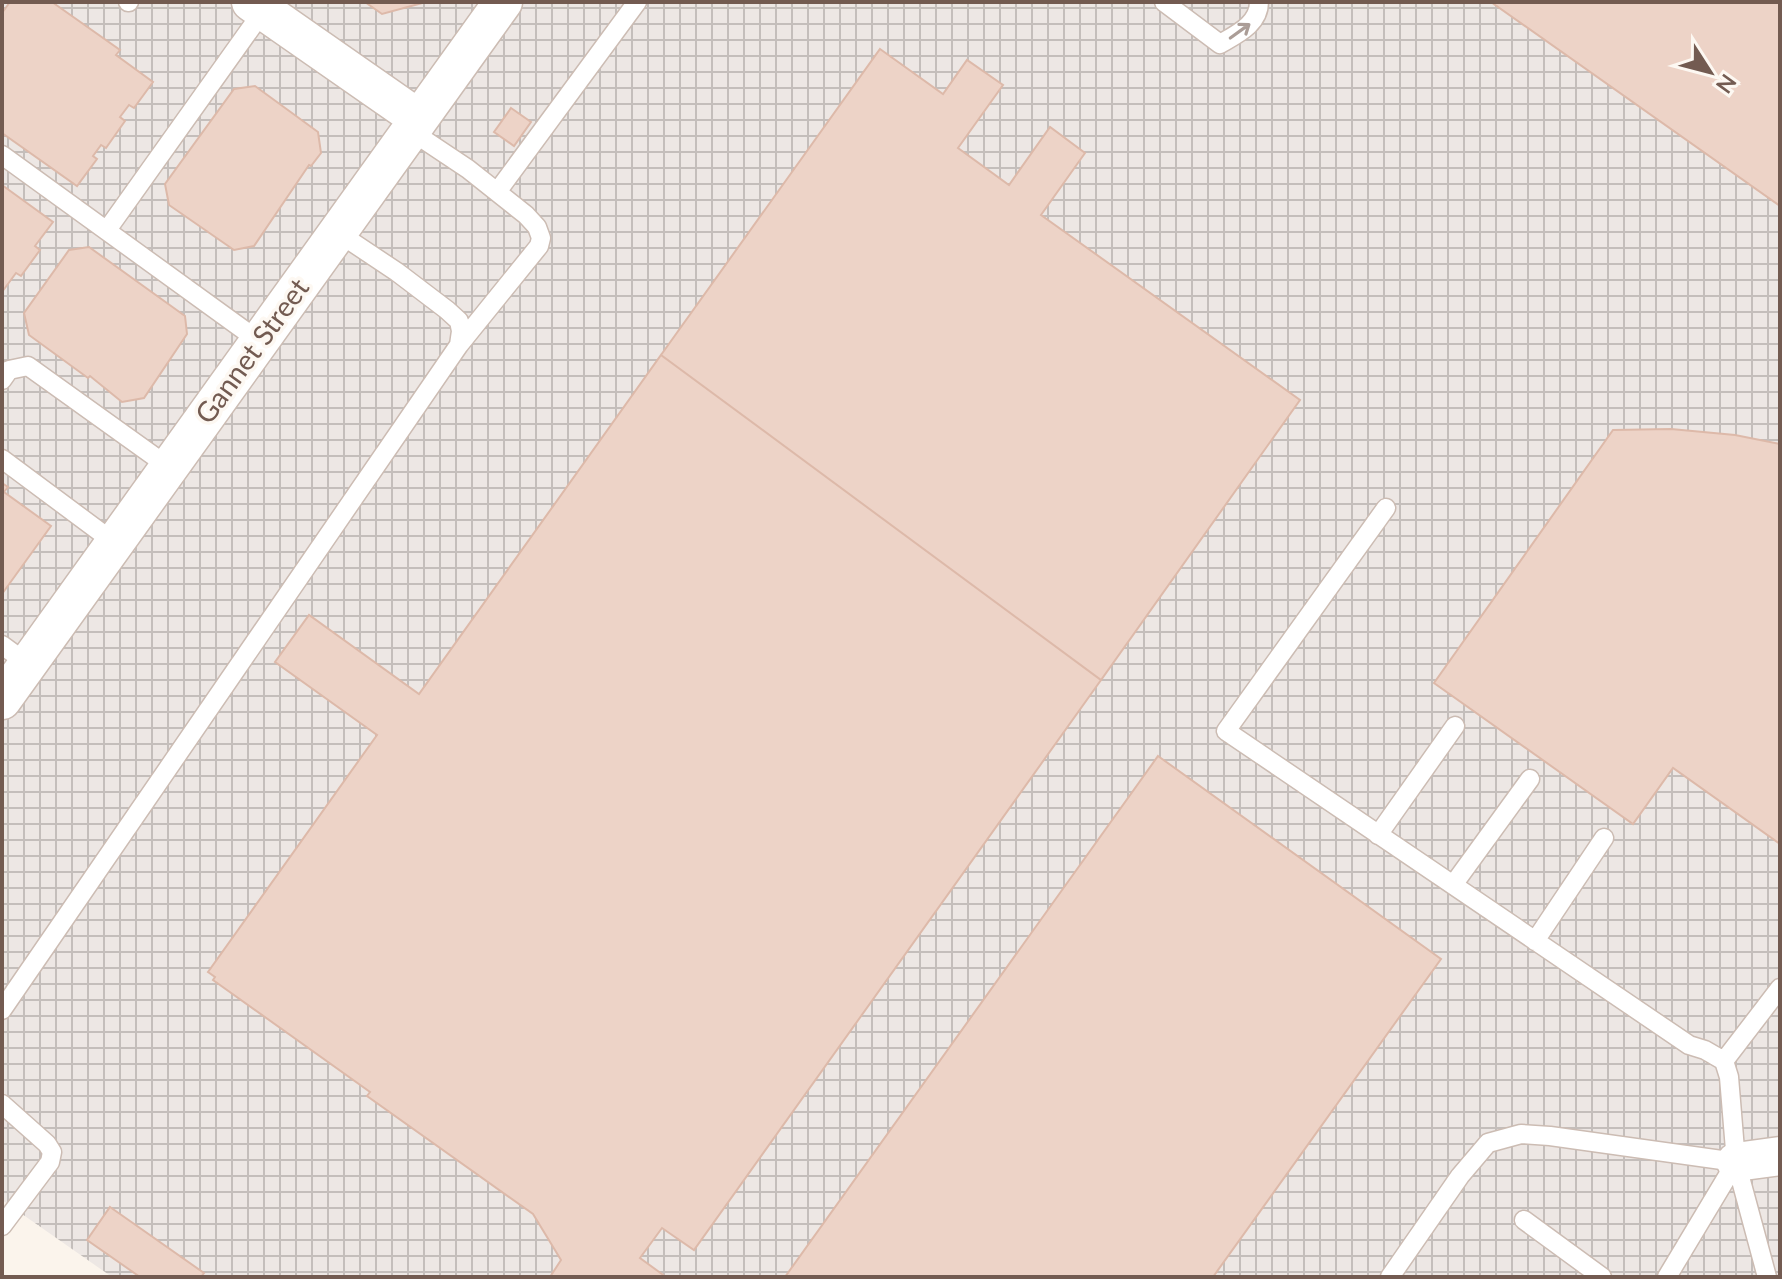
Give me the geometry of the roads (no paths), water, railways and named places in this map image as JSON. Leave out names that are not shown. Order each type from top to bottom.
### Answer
[{"type":"street","name":"Gannet Street","points":[[2,700],[15,654],[115,543],[503,2]]},
{"type":"street","points":[[257,7],[415,125]]},
{"type":"street","points":[[1736,1162],[1780,1156]]},
{"type":"lane","points":[[497,192],[637,2]]},
{"type":"lane","points":[[1164,2],[1220,44],[1247,29],[1260,7],[1259,2]]},
{"type":"lane","points":[[107,230],[257,7]]},
{"type":"lane","points":[[2,1010],[459,345],[539,246],[541,238],[537,227],[526,215],[415,125]]},
{"type":"lane","points":[[2,155],[259,341]]},
{"type":"lane","points":[[337,232],[397,272],[459,321],[459,345]]},
{"type":"lane","points":[[2,380],[9,370],[28,366],[169,467]]},
{"type":"lane","points":[[2,459],[115,543]]},
{"type":"lane","points":[[1386,508],[1226,731],[1689,1045],[1724,1061],[1729,1077],[1736,1162],[1767,1277]]},
{"type":"lane","points":[[1378,835],[1455,726]]},
{"type":"lane","points":[[1453,885],[1530,779]]},
{"type":"lane","points":[[1535,941],[1604,838]]},
{"type":"lane","points":[[1724,1061],[1780,988]]},
{"type":"lane","points":[[2,1104],[52,1152],[50,1162],[2,1226]]},
{"type":"lane","points":[[1390,1277],[1460,1176],[1488,1143],[1521,1134],[1536,1135],[1736,1162]]},
{"type":"lane","points":[[1667,1277],[1736,1162]]},
{"type":"lane","points":[[1524,1220],[1602,1277]]}]
